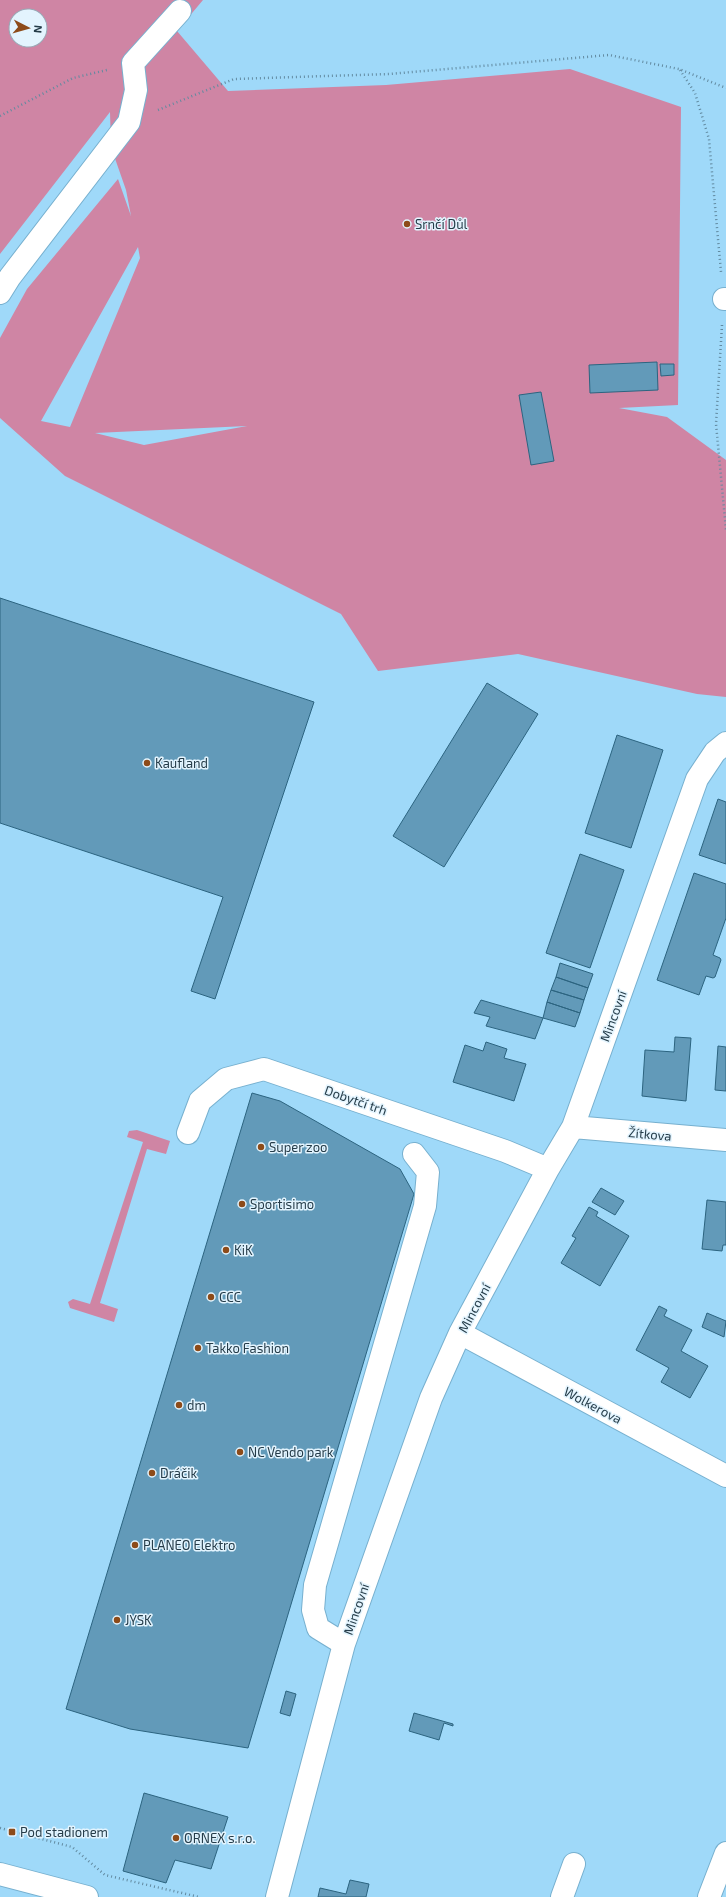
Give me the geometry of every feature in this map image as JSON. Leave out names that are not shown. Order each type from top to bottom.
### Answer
[{"type":"street","points":[[0,293],[10,277],[129,122],[136,90],[133,63],[180,11]]},
{"type":"street","name":"Mincovní","points":[[277,1897],[344,1644],[431,1398],[460,1334],[548,1169],[573,1127],[698,779],[715,752],[726,743]]},
{"type":"street","name":"Dobytčí trh","points":[[188,1132],[200,1101],[226,1079],[264,1069],[505,1151],[548,1169]]},
{"type":"street","name":"Žítkova","points":[[573,1127],[726,1140]]},
{"type":"street","points":[[344,1644],[318,1628],[313,1610],[315,1585],[425,1206],[428,1172],[414,1154]]},
{"type":"street","name":"Wolkerova","points":[[460,1334],[726,1476]]},
{"type":"street","points":[[709,1897],[726,1853]]},
{"type":"street","points":[[562,1897],[574,1864]]},
{"type":"street","points":[[0,1874],[87,1897]]},
{"type":"path","points":[[129,122],[234,79],[389,74],[609,56],[679,69],[726,88]]},
{"type":"path","points":[[0,116],[73,78],[133,63]]},
{"type":"path","points":[[679,69],[695,93],[709,139],[725,299],[716,424],[726,530]]},
{"type":"path","points":[[0,1828],[72,1847],[105,1875],[199,1897]]},
{"type":"shaded area","points":[[0,0],[203,0],[177,31],[228,91],[386,85],[570,69],[681,107],[678,405],[619,408],[667,417],[726,460],[726,697],[697,694],[518,654],[378,671],[341,614],[65,476],[0,418],[0,338],[27,289],[118,179],[131,216],[126,190],[111,147],[110,112],[0,254]],"holes":[[[138,247],[140,258],[70,427],[41,421]],[[247,426],[144,445],[95,433]]]},
{"type":"shaded area","points":[[137,1130],[170,1141],[166,1154],[147,1149],[100,1303],[118,1309],[114,1322],[70,1308],[68,1302],[73,1299],[90,1304],[143,1142],[127,1137],[129,1131]]},
{"type":"building","points":[[657,362],[658,390],[590,393],[589,365]]},
{"type":"building","points":[[660,364],[674,364],[674,375],[661,376]]},
{"type":"building","points":[[541,392],[554,461],[531,465],[519,395]]},
{"type":"building","name":"Kaufland","points":[[0,598],[314,702],[215,999],[191,991],[223,897],[0,823]]},
{"type":"building","points":[[487,683],[538,714],[444,867],[393,836]]},
{"type":"building","points":[[617,735],[663,750],[631,848],[585,833]]},
{"type":"building","points":[[718,799],[726,802],[726,864],[699,855]]},
{"type":"building","points":[[580,854],[624,870],[590,968],[546,953]]},
{"type":"building","points":[[694,873],[726,884],[726,918],[713,955],[721,960],[715,977],[713,978],[706,976],[699,995],[657,980]]},
{"type":"building","points":[[560,963],[593,974],[588,988],[556,977]]},
{"type":"building","points":[[556,977],[588,988],[584,1000],[551,990]]},
{"type":"building","points":[[551,990],[584,1000],[580,1013],[547,1002]]},
{"type":"building","points":[[481,1000],[543,1018],[535,1039],[486,1026],[490,1017],[474,1013]]},
{"type":"building","points":[[547,1002],[580,1013],[575,1027],[543,1018]]},
{"type":"building","points":[[675,1037],[691,1038],[686,1101],[642,1096],[645,1050],[674,1052]]},
{"type":"building","points":[[486,1042],[507,1049],[504,1058],[526,1064],[514,1101],[453,1082],[465,1045],[483,1051]]},
{"type":"building","points":[[718,1046],[726,1047],[726,1091],[715,1090]]},
{"type":"building","name":"NC Vendo park","points":[[252,1093],[280,1101],[400,1169],[414,1194],[248,1748],[130,1729],[66,1709]]},
{"type":"building","points":[[601,1188],[624,1201],[615,1215],[592,1202]]},
{"type":"building","points":[[707,1200],[726,1202],[726,1245],[723,1245],[722,1251],[702,1249]]},
{"type":"building","points":[[589,1207],[598,1212],[596,1216],[629,1236],[600,1286],[561,1263],[576,1238],[572,1236]]},
{"type":"building","points":[[659,1306],[667,1310],[664,1316],[692,1330],[681,1351],[708,1366],[690,1398],[661,1382],[669,1368],[636,1350]]},
{"type":"building","points":[[707,1313],[726,1321],[724,1337],[702,1327]]},
{"type":"building","points":[[286,1691],[296,1694],[290,1716],[280,1713]]},
{"type":"building","points":[[414,1713],[453,1724],[453,1726],[444,1723],[439,1740],[409,1731]]},
{"type":"building","name":"ORNEX s.r.o.","points":[[144,1793],[228,1817],[211,1869],[175,1860],[166,1883],[123,1871]]},
{"type":"building","points":[[350,1880],[369,1884],[366,1897],[318,1897],[320,1888],[346,1894]]},
{"type":"place","name":"Srnčí Důl","points":[[407,224]]},
{"type":"place","name":"Kaufland","points":[[147,763]]},
{"type":"place","name":"Super zoo","points":[[261,1147]]},
{"type":"place","name":"Sportisimo","points":[[242,1204]]},
{"type":"place","name":"KiK","points":[[226,1250]]},
{"type":"place","name":"CCC","points":[[211,1297]]},
{"type":"place","name":"Takko Fashion","points":[[198,1348]]},
{"type":"place","name":"dm","points":[[179,1405]]},
{"type":"place","name":"NC Vendo park","points":[[240,1452]]},
{"type":"place","name":"Dráčik","points":[[152,1473]]},
{"type":"place","name":"PLANEO Elektro","points":[[135,1545]]},
{"type":"place","name":"JYSK","points":[[117,1620]]},
{"type":"place","name":"Pod stadionem","points":[[12,1832]]},
{"type":"place","name":"ORNEX s.r.o.","points":[[176,1838]]}]
